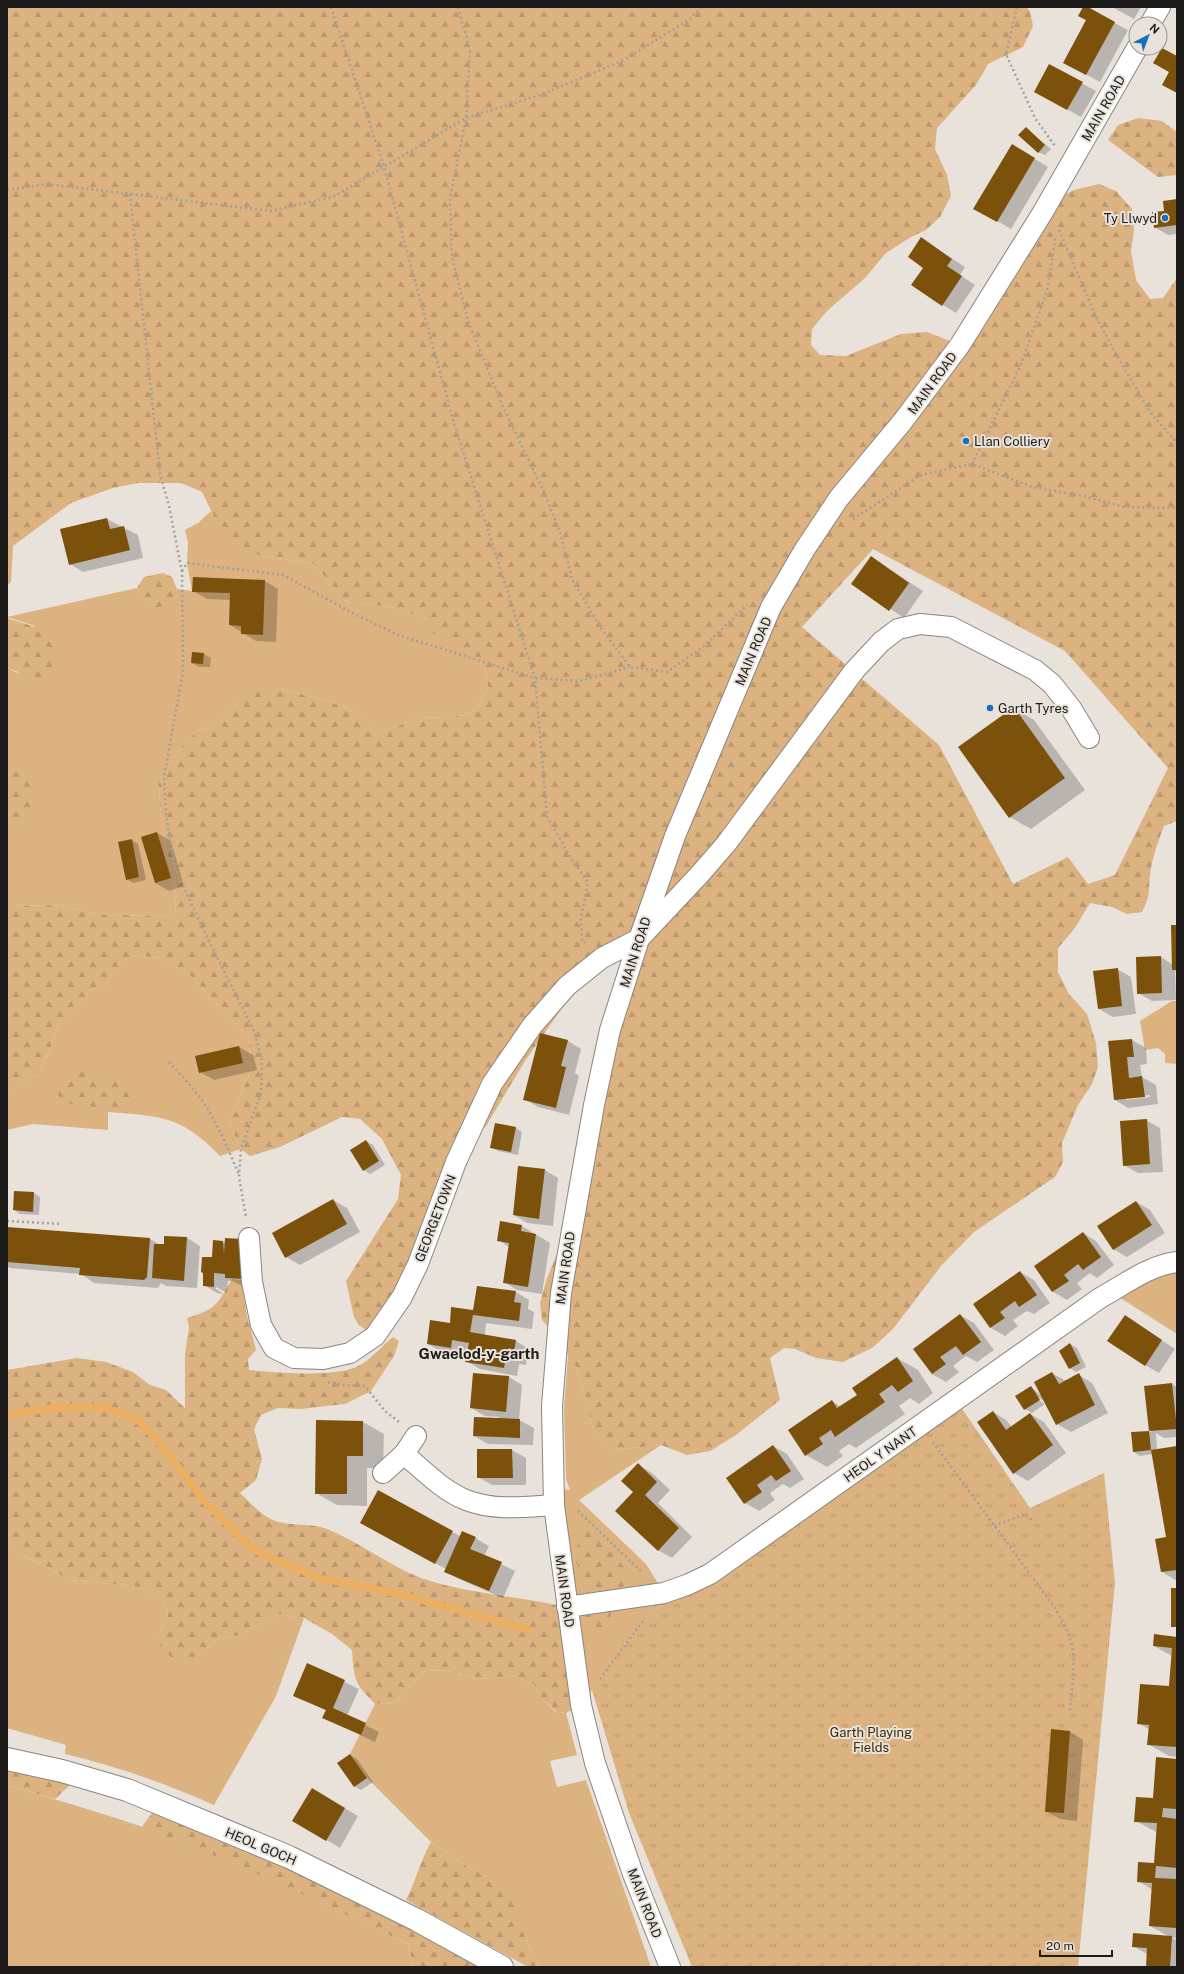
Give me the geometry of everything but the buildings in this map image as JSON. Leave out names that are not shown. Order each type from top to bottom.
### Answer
[{"type":"street","points":[[1155,16],[1160,7]]},
{"type":"street","name":"MAIN ROAD","points":[[670,1967],[633,1874],[595,1763],[581,1705],[554,1505],[552,1406],[561,1292],[573,1216],[609,1037],[639,939],[675,836],[771,607],[808,542],[839,498],[903,421],[960,345],[1043,212],[1132,56]]},
{"type":"street","points":[[639,939],[726,844],[854,671],[881,642],[898,629],[920,624],[951,627],[1035,670],[1052,684],[1070,708],[1089,738]]},
{"type":"street","name":"GEORGETOWN","points":[[249,1238],[252,1282],[261,1325],[274,1348],[294,1358],[323,1359],[350,1353],[375,1336],[402,1297],[418,1264],[456,1162],[492,1084],[532,1026],[567,986],[602,958],[639,939]]},
{"type":"street","name":"HEOL Y NANT","points":[[567,1607],[664,1593],[710,1574],[1100,1298],[1140,1275],[1170,1263],[1177,1262]]},
{"type":"street","points":[[384,1473],[404,1454],[416,1436]]},
{"type":"street","points":[[404,1454],[442,1485],[465,1499],[487,1506],[518,1508],[554,1505]]},
{"type":"street","name":"HEOL GOCH","points":[[7,1759],[127,1790],[290,1857],[417,1920],[502,1967]]},
{"type":"path","points":[[330,7],[384,167],[453,420],[536,678],[547,816],[572,860],[588,882],[580,918],[582,940],[602,958]]},
{"type":"path","points":[[458,7],[470,50],[466,118],[450,199],[452,257],[468,321],[503,407],[545,494],[561,534],[572,579],[600,627],[630,667]]},
{"type":"path","points":[[7,190],[47,184],[270,211],[333,197],[466,118],[543,94],[624,60],[690,19],[700,7]]},
{"type":"path","points":[[1017,7],[1006,54],[1035,118],[1069,166]]},
{"type":"path","points":[[130,194],[160,474],[169,506],[182,572],[183,672],[164,777],[166,814],[174,866],[205,933],[254,1031],[262,1059],[261,1093],[241,1149],[239,1177]]},
{"type":"path","points":[[972,464],[1020,367],[1047,292],[1057,226],[1095,315],[1116,354],[1150,412],[1177,443]]},
{"type":"path","points":[[849,522],[921,475],[972,464],[1032,487],[1084,496],[1124,507],[1177,508]]},
{"type":"path","points":[[182,572],[187,563],[283,575],[358,616],[401,636],[536,678],[580,681],[630,667],[667,672],[703,647],[748,603]]},
{"type":"path","points":[[169,1062],[195,1090],[210,1114],[230,1153],[239,1177],[249,1238]]},
{"type":"path","points":[[7,1221],[62,1224]]},
{"type":"path","points":[[327,1381],[342,1385],[365,1386],[385,1411],[416,1436]]},
{"type":"path","points":[[921,1425],[1055,1608],[1071,1641],[1073,1656],[1070,1712]]},
{"type":"path","points":[[994,1526],[1025,1514],[1032,1520]]},
{"type":"green space","points":[[7,7],[1026,7],[1030,11],[1033,26],[1023,47],[988,64],[976,85],[937,128],[935,149],[947,175],[951,196],[940,217],[926,230],[911,237],[886,253],[865,278],[827,311],[812,329],[811,345],[820,355],[846,356],[901,334],[927,332],[960,345],[1048,203],[1074,190],[1099,184],[1116,191],[1132,209],[1134,230],[1131,251],[1136,280],[1150,299],[1163,298],[1177,278],[1177,821],[1164,826],[1157,844],[1150,875],[1149,894],[1142,912],[1127,914],[1112,907],[1090,903],[1075,928],[1058,948],[1058,972],[1069,994],[1087,1014],[1096,1043],[1098,1067],[1092,1084],[1078,1105],[1062,1143],[1063,1162],[1055,1177],[974,1232],[941,1266],[893,1329],[872,1348],[843,1362],[816,1358],[795,1349],[784,1348],[770,1358],[780,1400],[736,1435],[710,1451],[687,1455],[661,1445],[611,1450],[595,1436],[577,1369],[557,1337],[542,1320],[540,1303],[547,1278],[573,1216],[639,940],[603,965],[567,1001],[525,1061],[486,1126],[468,1145],[375,1336],[359,1325],[354,1317],[346,1281],[398,1199],[401,1175],[382,1139],[360,1119],[342,1117],[280,1147],[250,1156],[241,1149],[229,1123],[251,1070],[248,1037],[188,973],[159,958],[133,955],[120,963],[106,984],[91,990],[75,1008],[60,1021],[49,1052],[39,1072],[7,1093],[7,906],[61,905],[95,914],[176,917],[174,875],[165,847],[158,784],[164,777],[177,752],[197,731],[212,726],[240,701],[259,690],[280,689],[329,701],[355,712],[383,732],[420,717],[445,718],[470,714],[481,701],[488,687],[485,669],[473,654],[432,632],[427,619],[396,608],[345,601],[313,563],[261,556],[232,543],[215,519],[202,492],[181,483],[138,483],[113,488],[71,503],[13,546],[11,582],[7,586]],"holes":[[[873,549],[1065,651],[1168,768],[1115,875],[1088,884],[1068,857],[1013,884],[939,745],[802,627]]]},
{"type":"green space","points":[[1138,118],[1162,121],[1177,132],[1177,175],[1158,177],[1108,140],[1118,125]]},
{"type":"green space","points":[[211,511],[215,519],[261,556],[313,563],[345,601],[396,608],[427,619],[454,643],[473,654],[485,669],[488,687],[481,701],[470,714],[445,718],[420,717],[383,732],[355,712],[329,701],[280,689],[240,701],[212,726],[197,731],[177,752],[164,777],[158,784],[165,847],[174,875],[176,917],[95,914],[61,905],[7,906],[7,668],[18,673],[35,626],[7,617],[137,588],[147,604],[172,608],[177,589],[192,591],[187,563],[188,542],[185,530],[198,523]]},
{"type":"green space","points":[[163,573],[172,577],[177,589],[173,608],[159,609],[150,607],[137,588],[144,577]]},
{"type":"green space","points":[[7,618],[51,632],[60,645],[54,667],[39,679],[7,668]]},
{"type":"green space","points":[[7,771],[18,771],[36,787],[33,807],[15,824],[7,823]]},
{"type":"green space","points":[[133,955],[159,958],[188,973],[248,1037],[251,1070],[229,1123],[241,1149],[220,1156],[194,1133],[170,1120],[126,1113],[108,1112],[108,1130],[33,1124],[7,1130],[7,1093],[39,1072],[49,1052],[60,1021],[75,1008],[91,990],[106,984],[120,963]]},
{"type":"green space","points":[[1172,1001],[1177,1001],[1177,1064],[1165,1063],[1165,1054],[1158,1048],[1145,1050],[1140,1021]]},
{"type":"green space","points":[[86,1069],[105,1078],[126,1080],[132,1083],[137,1095],[129,1113],[108,1112],[84,1104],[63,1104],[57,1092],[64,1079]]},
{"type":"green space","points":[[1177,1262],[1177,1334],[1111,1292]]},
{"type":"green space","points":[[232,1279],[241,1280],[247,1316],[256,1350],[248,1359],[249,1370],[291,1373],[338,1372],[351,1369],[362,1364],[393,1337],[399,1341],[394,1356],[371,1391],[345,1404],[300,1409],[278,1408],[261,1415],[254,1429],[262,1459],[256,1480],[240,1493],[268,1518],[285,1523],[315,1526],[327,1529],[351,1540],[397,1567],[421,1578],[474,1591],[567,1607],[581,1705],[566,1713],[557,1712],[541,1698],[533,1683],[515,1676],[479,1679],[448,1671],[426,1670],[396,1702],[375,1704],[356,1680],[353,1668],[352,1650],[332,1634],[304,1618],[278,1614],[239,1635],[216,1640],[198,1655],[179,1663],[161,1649],[159,1635],[168,1615],[164,1600],[139,1587],[70,1580],[7,1547],[7,1370],[77,1358],[106,1362],[133,1372],[150,1385],[166,1390],[185,1408],[185,1354],[189,1327],[187,1318],[204,1312],[215,1305],[223,1295]]},
{"type":"green space","points":[[568,1354],[577,1369],[595,1436],[612,1450],[661,1445],[579,1500],[646,1564],[664,1593],[581,1705],[553,1488],[570,1490],[566,1479],[564,1409]]},
{"type":"green space","name":"Garth Playing Fields","points":[[956,1400],[1030,1508],[1104,1473],[1115,1583],[1078,1967],[692,1967],[629,1813],[592,1690],[664,1593]]},
{"type":"green space","points":[[586,1531],[593,1531],[604,1540],[628,1573],[625,1583],[616,1599],[606,1633],[596,1638],[586,1622],[584,1576],[576,1562],[578,1541]]},
{"type":"green space","points":[[7,1547],[70,1580],[139,1587],[164,1600],[168,1615],[159,1635],[198,1655],[216,1640],[239,1635],[278,1614],[304,1618],[276,1696],[214,1805],[141,1776],[65,1754],[66,1745],[7,1728]]},
{"type":"green space","points":[[426,1670],[448,1671],[479,1679],[515,1676],[533,1683],[541,1698],[556,1712],[566,1713],[577,1755],[550,1761],[557,1787],[586,1780],[651,1967],[539,1967],[526,1940],[489,1877],[471,1869],[431,1842],[367,1778],[350,1754],[375,1704],[396,1702]]},
{"type":"green space","points":[[7,1762],[74,1781],[55,1799],[7,1785]]},
{"type":"green space","points":[[7,1785],[142,1827],[270,1879],[408,1944],[414,1967],[7,1967]]},
{"type":"green space","points":[[155,1809],[254,1846],[489,1967],[414,1967],[408,1944],[309,1897],[209,1853],[141,1828]]},
{"type":"green space","points":[[431,1842],[471,1869],[489,1877],[503,1887],[515,1905],[526,1940],[539,1967],[528,1967],[406,1900]]},
{"type":"waterway","points":[[7,1415],[52,1408],[104,1407],[138,1420],[158,1441],[206,1503],[253,1550],[319,1578],[404,1595],[529,1630]]},
{"type":"place","name":"Ty Llwyd","points":[[1165,218]]},
{"type":"place","name":"Llan Colliery","points":[[966,441]]},
{"type":"place","name":"Garth Tyres","points":[[990,708]]},
{"type":"district","name":"Gwaelod-y-garth","points":[[479,1354]]}]
